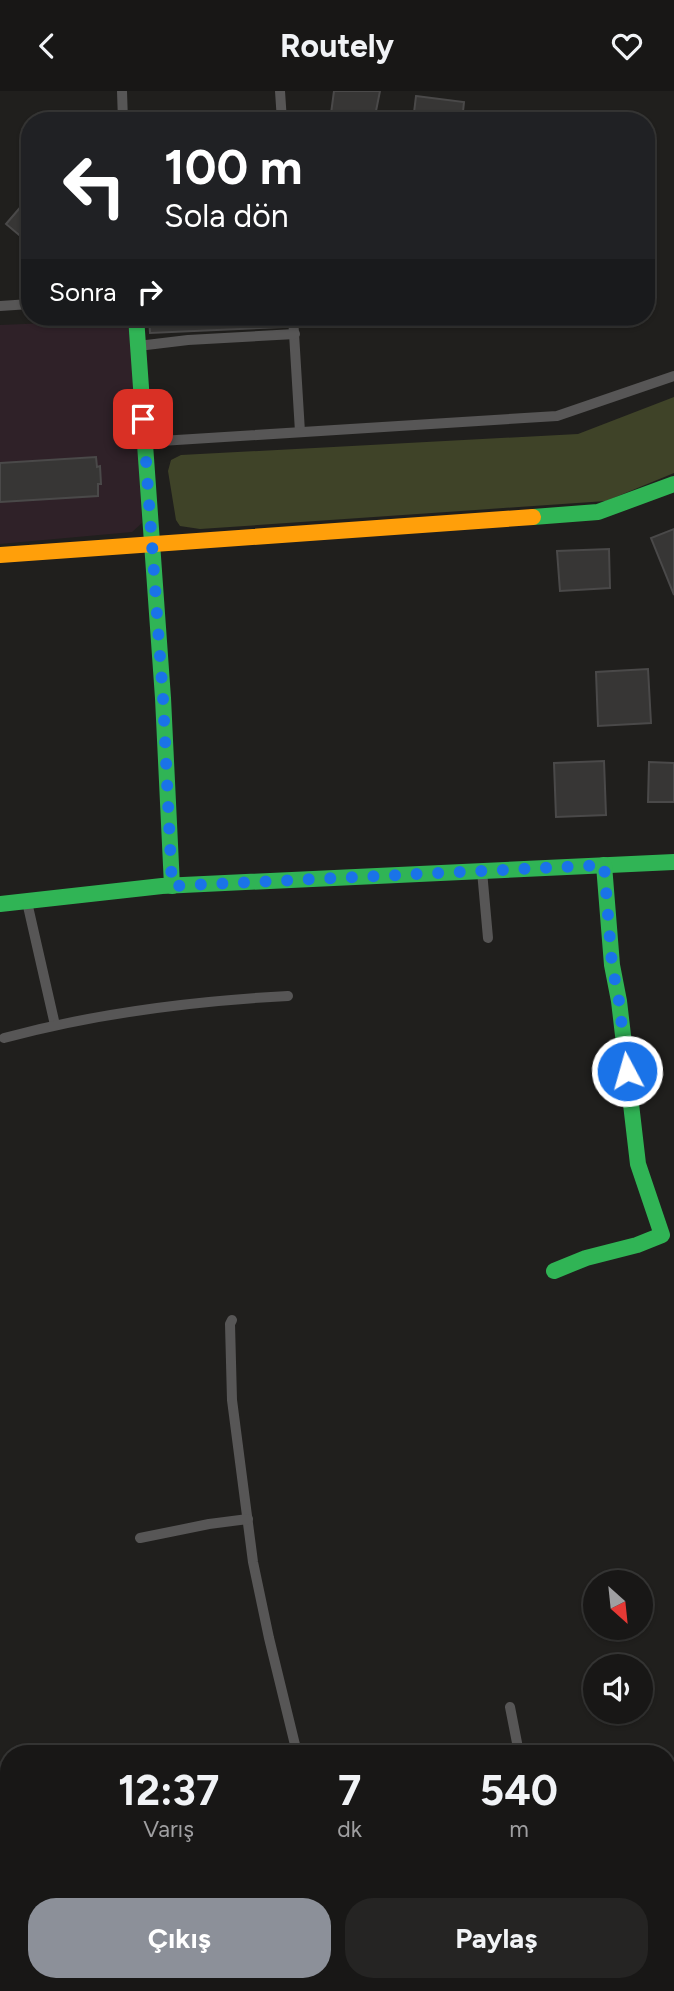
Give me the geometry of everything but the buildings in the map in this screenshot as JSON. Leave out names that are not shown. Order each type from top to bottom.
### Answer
[{"type":"street","points":[[122,91],[123,112]]},
{"type":"street","points":[[280,91],[281,112]]},
{"type":"street","points":[[0,306],[21,305]]},
{"type":"street","points":[[137,326],[163,698],[172,886]]},
{"type":"street","points":[[294,326],[300,432]]},
{"type":"street","points":[[138,346],[188,339],[295,334]]},
{"type":"street","points":[[145,442],[557,416],[674,376]]},
{"type":"street","points":[[0,555],[598,512],[674,484]]},
{"type":"street","points":[[0,905],[172,886],[674,862]]},
{"type":"street","points":[[554,1271],[586,1258],[637,1245],[662,1235],[638,1164],[619,1001],[612,965],[604,865]]},
{"type":"street","points":[[482,871],[488,938]]},
{"type":"street","points":[[27,902],[55,1025]]},
{"type":"street","points":[[4,1038],[115,1014],[232,999],[288,996]]},
{"type":"street","points":[[232,1320],[232,1400],[253,1562],[295,1745]]},
{"type":"street","points":[[141,1538],[209,1524],[248,1520]]},
{"type":"street","points":[[510,1707],[517,1745]]},
{"type":"shaded area","points":[[0,325],[126,326],[131,331],[142,523],[132,532],[0,544]]},
{"type":"green space","points":[[674,397],[674,473],[606,501],[200,529],[180,526],[176,520],[168,471],[171,460],[181,455],[578,434]]},
{"type":"traffic: fast","points":[[137,326],[163,698],[172,886]]},
{"type":"traffic: fast","points":[[533,517],[598,512],[674,484]]},
{"type":"traffic: fast","points":[[0,904],[162,886],[674,862]]},
{"type":"traffic: fast","points":[[554,1271],[586,1258],[637,1245],[662,1235],[638,1164],[619,1001],[612,965],[604,865]]},
{"type":"traffic: slow","points":[[0,555],[533,517]]},
{"type":"route","points":[[143,419],[163,698],[172,886],[604,865],[612,965],[627,1071]]}]
